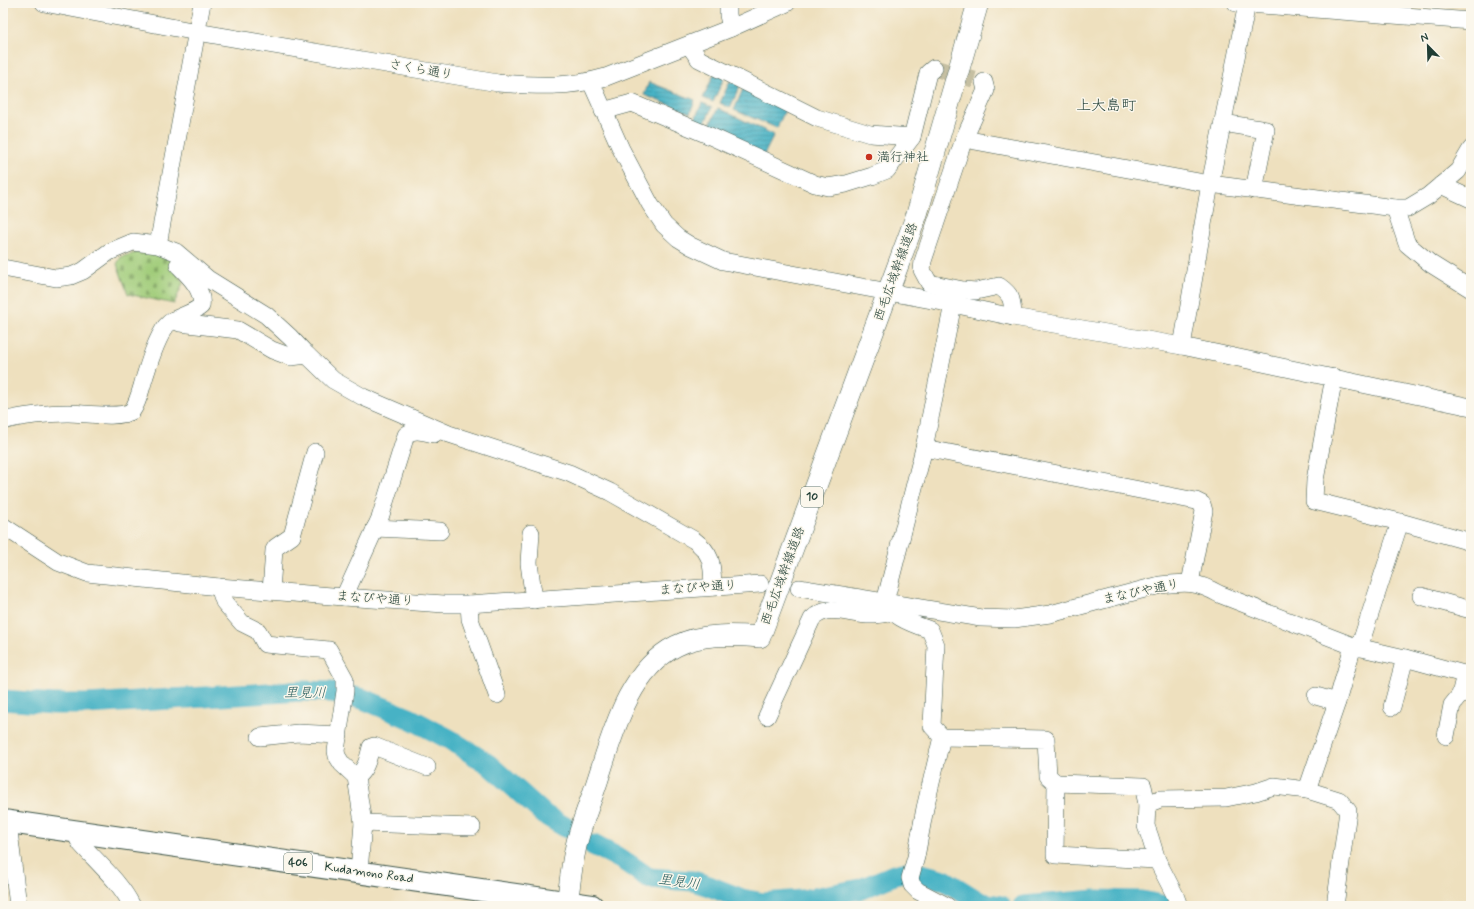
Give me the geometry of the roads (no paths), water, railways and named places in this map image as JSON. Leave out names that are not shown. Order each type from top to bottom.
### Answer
[{"type":"highway","name":"Kudamono Road","points":[[7,822],[592,906]]},
{"type":"main road","name":"西毛広域幹線道路","points":[[567,902],[575,850],[586,814],[613,733],[625,704],[641,678],[658,659],[676,646],[689,640],[737,635],[760,638],[917,214],[978,3]]},
{"type":"street","name":"さくら通り","points":[[44,3],[197,32],[498,83],[547,86],[591,82],[626,70],[731,28],[787,3]]},
{"type":"street","points":[[158,245],[202,3]]},
{"type":"street","points":[[728,3],[728,15],[731,28]]},
{"type":"street","points":[[1182,346],[1210,184],[1223,123],[1241,3],[1471,21]]},
{"type":"street","points":[[689,45],[700,59],[817,118],[870,134],[912,136]]},
{"type":"street","points":[[603,111],[632,103],[708,135],[815,184],[828,187],[846,184],[887,170],[912,136],[928,73],[934,68]]},
{"type":"street","points":[[591,82],[603,111],[650,204],[664,225],[678,238],[691,246],[723,261],[953,304],[1013,317],[1182,346],[1471,407]]},
{"type":"street","points":[[984,82],[986,90],[964,139],[923,261],[922,270],[929,283],[976,291],[999,286],[1009,293],[1013,317]]},
{"type":"street","points":[[1223,123],[1266,130],[1254,190]]},
{"type":"street","points":[[964,139],[1210,184],[1395,208],[1408,208],[1428,196],[1458,171],[1471,149]]},
{"type":"street","points":[[1441,185],[1471,199]]},
{"type":"street","points":[[1395,208],[1407,244],[1431,264],[1471,289]]},
{"type":"street","points":[[3,268],[56,278],[71,276],[83,271],[109,252],[120,246],[133,242],[158,245],[176,252],[208,279],[266,315],[290,336],[306,355],[333,380],[363,397],[449,434],[569,473],[610,492],[694,540],[704,548],[710,556],[713,587]]},
{"type":"street","points":[[3,421],[66,413],[122,415],[128,414],[133,410],[139,398],[145,376],[160,336],[167,325],[172,320],[195,311],[201,306],[202,299],[191,279],[175,260],[174,257],[176,252]]},
{"type":"street","points":[[890,607],[953,304]]},
{"type":"street","points":[[172,320],[180,324],[238,330],[248,334],[272,350],[285,355],[291,357],[306,355]]},
{"type":"street","points":[[1334,377],[1315,480],[1314,501],[1400,522],[1471,542]]},
{"type":"street","points":[[344,597],[380,518],[406,435],[415,430],[440,435],[449,434]]},
{"type":"street","points":[[924,448],[1202,504],[1204,511],[1190,583]]},
{"type":"street","points":[[271,591],[274,550],[292,536],[314,452]]},
{"type":"street","points":[[1307,790],[1400,522]]},
{"type":"street","name":"まなびや通り","points":[[3,526],[58,562],[87,572],[110,576],[219,587],[344,597],[444,604],[469,604],[760,584]]},
{"type":"street","points":[[375,528],[440,531]]},
{"type":"street","points":[[531,533],[529,563],[534,600]]},
{"type":"street","name":"まなびや通り","points":[[799,588],[890,607],[981,618],[1014,619],[1050,614],[1160,585],[1190,583],[1204,585],[1219,594],[1356,647],[1405,658],[1468,675]]},
{"type":"street","points":[[219,587],[224,602],[242,623],[258,631],[265,644],[329,650],[345,679],[336,751],[337,756],[356,777],[364,823],[360,872]]},
{"type":"street","points":[[1421,596],[1471,610]]},
{"type":"street","points":[[469,604],[470,619],[497,695]]},
{"type":"street","points":[[767,716],[812,619],[817,614],[830,610],[872,616],[890,607]]},
{"type":"street","points":[[890,607],[902,619],[930,630],[933,635],[936,645],[932,726],[942,737],[1046,739],[1048,776],[1056,783],[1143,786],[1147,804],[1146,826],[1157,860],[1177,900]]},
{"type":"street","points":[[1392,707],[1405,658]]},
{"type":"street","points":[[1446,736],[1452,705],[1460,695],[1468,675]]},
{"type":"street","points":[[1316,696],[1337,702]]},
{"type":"street","points":[[260,737],[298,733],[339,735]]},
{"type":"street","points":[[942,737],[925,808],[910,882],[918,892],[947,906]]},
{"type":"street","points":[[356,777],[361,774],[365,768],[371,748],[374,746],[427,767]]},
{"type":"street","points":[[1056,783],[1055,855],[1157,860]]},
{"type":"street","points":[[1147,804],[1160,799],[1226,798],[1256,792],[1274,786],[1307,790],[1339,800],[1348,811],[1335,906]]},
{"type":"street","points":[[7,822],[18,906]]},
{"type":"street","points":[[364,823],[472,826]]},
{"type":"street","points":[[77,831],[78,839],[81,844],[112,878],[132,906]]},
{"type":"water","points":[[714,74],[724,78],[713,102],[703,98]]},
{"type":"water","points":[[730,81],[740,86],[730,108],[720,103]]},
{"type":"water","points":[[649,82],[695,100],[690,113],[644,95]]},
{"type":"water","points":[[743,89],[786,108],[777,128],[734,110]]},
{"type":"water","points":[[702,103],[712,107],[704,125],[694,121]]},
{"type":"water","points":[[718,108],[774,135],[764,155],[708,128]]},
{"type":"waterway","name":"里見川","points":[[3,700],[54,704],[87,704],[303,691],[331,692],[363,699],[411,719],[449,739],[488,764],[545,815],[567,828]]},
{"type":"waterway","name":"里見川","points":[[593,845],[614,855],[649,878],[693,881],[742,899],[763,903],[802,900],[861,889],[894,875],[907,872],[944,880],[981,903],[1001,906]]},
{"type":"waterway","name":"里見川","points":[[1023,906],[1096,900],[1142,901],[1165,906]]},
{"type":"tunnel","points":[[934,68],[984,82]]},
{"type":"place","name":"満行神社","points":[[869,157]]},
{"type":"district","name":"上大島町","points":[[1106,106]]}]
